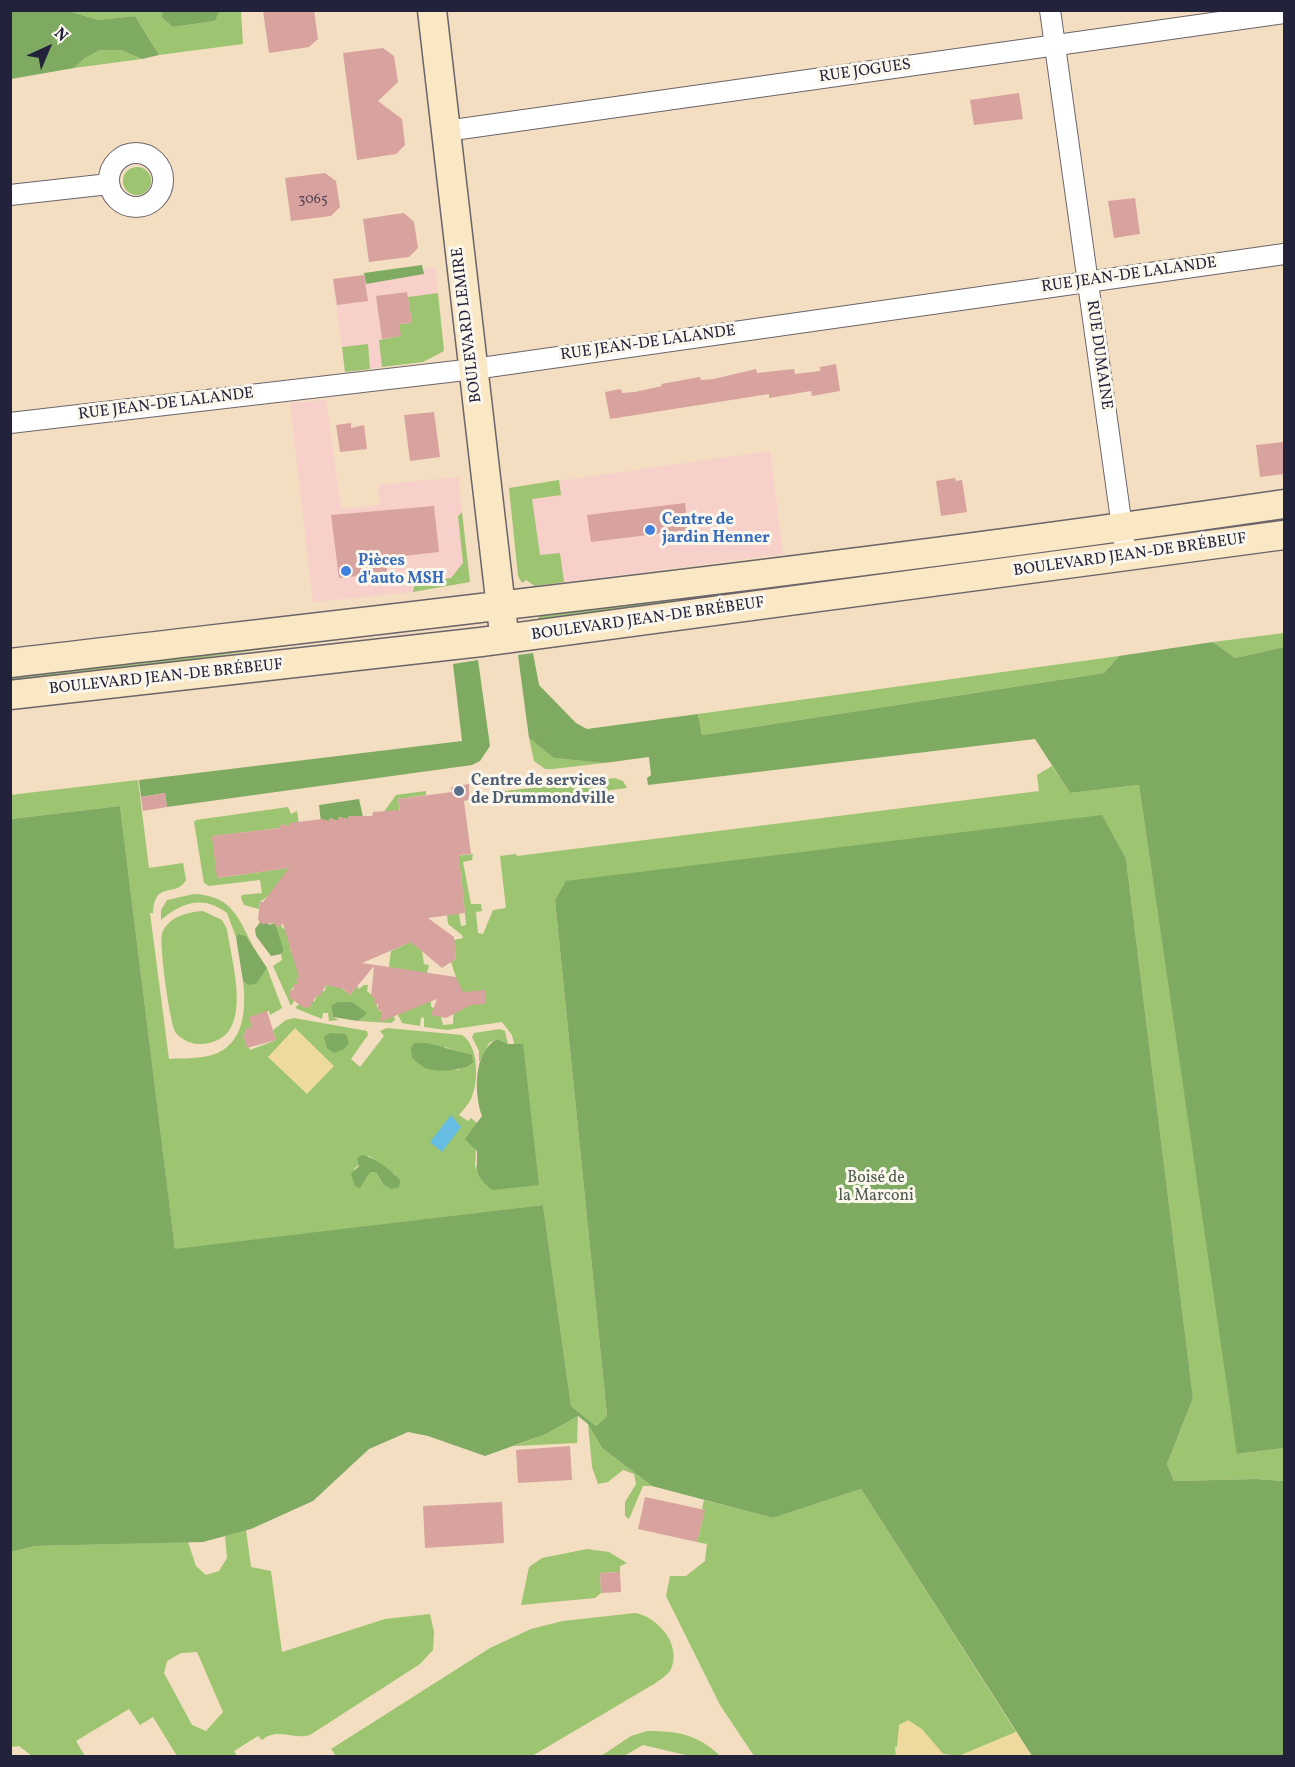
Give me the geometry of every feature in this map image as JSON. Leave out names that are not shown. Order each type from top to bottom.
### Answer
[{"type":"main road","name":"BOULEVARD LEMIRE","points":[[432,10],[505,639]]},
{"type":"main road","name":"BOULEVARD JEAN-DE BRÉBEUF","points":[[10,663],[501,606],[1123,527],[1284,504]]},
{"type":"main road","name":"BOULEVARD JEAN-DE BRÉBEUF","points":[[10,695],[505,639],[1284,535]]},
{"type":"street","name":"RUE DUMAINE","points":[[1050,10],[1126,556]]},
{"type":"street","name":"RUE JOGUES","points":[[446,132],[1284,13]]},
{"type":"street","points":[[10,195],[109,184]]},
{"type":"street","name":"RUE JEAN-DE LALANDE","points":[[10,423],[474,369],[1284,254]]},
{"type":"shaded area","points":[[435,267],[444,351],[423,362],[345,372],[333,279]]},
{"type":"shaded area","points":[[326,400],[341,509],[380,505],[378,485],[458,477],[470,582],[413,592],[313,602],[290,403]]},
{"type":"shaded area","points":[[770,451],[783,554],[535,586],[526,580],[522,583],[509,488]]},
{"type":"green space","points":[[11,10],[69,11],[98,20],[135,16],[159,55],[142,59],[121,50],[100,50],[85,58],[74,68],[11,79]]},
{"type":"green space","points":[[163,10],[220,11],[215,21],[173,27],[161,17]]},
{"type":"green space","points":[[69,11],[163,11],[161,17],[173,27],[215,21],[220,11],[241,11],[243,44],[159,55],[135,16],[98,20]]},
{"type":"green space","points":[[100,50],[121,50],[142,59],[74,68],[85,58]]},
{"type":"green space","points":[[137,167],[147,171],[151,181],[147,191],[137,195],[127,191],[123,181],[127,171]]},
{"type":"green space","points":[[422,265],[424,274],[366,284],[364,273]]},
{"type":"green space","points":[[438,293],[444,351],[423,362],[382,367],[379,340],[400,336],[399,324],[412,323],[408,297]]},
{"type":"green space","points":[[368,344],[370,369],[345,372],[342,347]]},
{"type":"green space","points":[[559,480],[561,495],[532,499],[540,555],[560,553],[564,582],[535,586],[526,580],[522,583],[518,576],[509,488]]},
{"type":"green space","points":[[462,512],[470,582],[413,592],[415,583],[451,578],[463,563],[458,516]]},
{"type":"green space","points":[[1101,541],[1105,544],[1104,548],[541,622],[538,619],[541,613]]},
{"type":"green space","points":[[1284,633],[1284,647],[1235,658],[1213,642]]},
{"type":"green space","points":[[286,642],[286,646],[11,685],[10,674]]},
{"type":"green space","points":[[1213,642],[1235,658],[1284,647],[1284,1448],[1237,1454],[1139,785],[1070,793],[1035,739],[648,785],[647,778],[651,775],[649,757],[604,763],[554,758],[529,738],[518,655],[533,653],[539,685],[576,723],[587,729],[698,714],[702,735],[1104,673],[1119,656]]},
{"type":"green space","points":[[1119,656],[1104,673],[702,735],[698,714]]},
{"type":"green space","points":[[478,660],[490,746],[480,761],[472,765],[167,807],[165,793],[141,797],[139,780],[462,741],[453,664]]},
{"type":"green space","points":[[529,738],[555,758],[604,763],[545,769],[534,761]]},
{"type":"green space","points":[[1052,766],[1070,793],[1139,785],[1238,1454],[1284,1448],[1284,1481],[1256,1479],[1174,1481],[1167,1464],[1193,1398],[1126,859],[566,882],[555,900],[607,1416],[596,1426],[571,1406],[543,1205],[175,1250],[120,806],[11,819],[10,795],[138,780],[149,868],[183,863],[186,880],[182,885],[157,896],[153,913],[150,913],[169,1059],[202,1057],[216,1054],[226,1048],[234,1039],[243,1018],[243,981],[248,985],[267,968],[282,1008],[270,1015],[269,1011],[250,1017],[252,1027],[246,1029],[246,1033],[243,1034],[250,1050],[276,1040],[273,1030],[286,1020],[294,1018],[367,1031],[368,1035],[351,1059],[360,1067],[384,1036],[380,1031],[387,1028],[462,1035],[472,1047],[476,1065],[474,1092],[459,1115],[468,1121],[471,1118],[477,1123],[475,1170],[523,1044],[514,1044],[512,1035],[502,1022],[447,1030],[424,1027],[424,1018],[421,1017],[420,1026],[402,1023],[398,1015],[395,972],[389,967],[391,951],[411,942],[422,951],[424,964],[429,965],[427,973],[430,974],[431,1006],[441,1017],[443,1025],[453,1024],[456,977],[451,962],[456,959],[454,940],[463,938],[448,924],[447,915],[459,913],[461,926],[466,925],[461,873],[457,872],[455,856],[473,854],[472,860],[463,862],[471,904],[481,904],[482,911],[476,912],[478,933],[483,934],[493,910],[506,908],[500,856],[516,854],[517,856],[1039,791],[1037,775]],"holes":[[[445,1047],[472,1056],[459,1070],[427,1069]],[[369,1156],[396,1175],[383,1184],[376,1172],[369,1172],[366,1179],[354,1169]]]},
{"type":"green space","points":[[615,778],[623,781],[627,788],[494,805],[492,802],[497,794],[506,791]]},
{"type":"green space","points":[[426,791],[426,795],[398,799],[400,813],[383,813],[396,795]]},
{"type":"green space","points":[[359,799],[363,817],[349,816],[348,819],[339,817],[338,821],[330,818],[329,821],[321,822],[319,805]]},
{"type":"green space","name":"Boisé de la Marconi","points":[[120,806],[175,1249],[543,1205],[571,1406],[596,1426],[607,1416],[555,900],[566,881],[1102,815],[1126,859],[1193,1398],[1167,1464],[1174,1481],[1256,1479],[1284,1481],[1284,1756],[1032,1756],[861,1489],[773,1518],[652,1486],[602,1448],[588,1424],[578,1416],[546,1434],[485,1456],[428,1436],[408,1432],[369,1449],[313,1501],[251,1529],[203,1542],[35,1546],[11,1552],[11,819]]},
{"type":"green space","points":[[288,807],[291,814],[297,811],[299,825],[281,824],[280,828],[212,836],[218,878],[310,865],[260,902],[259,909],[244,905],[241,898],[242,895],[262,893],[260,880],[209,886],[204,883],[194,822],[196,820]]},
{"type":"green space","points":[[194,894],[218,899],[233,910],[254,948],[246,936],[240,934],[236,937],[227,913],[210,904],[185,905],[161,920],[161,910],[167,900]]},
{"type":"green space","points":[[203,911],[222,920],[227,929],[237,995],[232,1026],[223,1037],[200,1044],[191,1043],[176,1033],[171,1016],[161,941],[168,923],[185,914]]},
{"type":"green space","points":[[261,921],[268,922],[269,925],[275,923],[284,950],[281,954],[271,956],[256,936],[255,929]]},
{"type":"green space","points":[[281,925],[283,929],[288,927],[301,946],[290,949],[302,976],[296,979],[298,983],[290,991],[294,1001],[291,1006],[273,966],[282,960],[281,954],[284,950],[276,927]]},
{"type":"green space","points":[[239,934],[246,936],[267,968],[256,984],[248,985],[243,981],[236,937]]},
{"type":"green space","points":[[331,980],[350,995],[357,986],[359,989],[368,985],[367,991],[375,998],[378,1010],[394,1016],[395,1020],[391,1023],[358,1021],[366,1013],[331,1006],[333,1017],[339,1020],[329,1021],[328,1013],[323,1013],[322,1019],[295,1008],[299,1004],[315,1001],[316,996],[320,996],[322,991],[325,991],[326,985],[330,986]]},
{"type":"green space","points":[[338,1002],[352,1002],[367,1013],[358,1021],[333,1017],[331,1006]]},
{"type":"green space","points":[[500,1029],[505,1031],[508,1044],[497,1039],[489,1043],[479,1062],[479,1051],[472,1037],[474,1033]]},
{"type":"green space","points":[[330,1033],[346,1034],[349,1043],[344,1049],[334,1053],[327,1048],[324,1037]]},
{"type":"green space","points":[[497,1039],[508,1044],[523,1044],[539,1185],[492,1190],[482,1181],[478,1173],[477,1151],[465,1139],[482,1116],[477,1085],[480,1063],[483,1053]]},
{"type":"green space","points":[[415,1043],[427,1043],[472,1055],[473,1062],[465,1067],[452,1070],[426,1068],[412,1058],[411,1047]]},
{"type":"green space","points":[[361,1155],[377,1161],[388,1169],[400,1181],[399,1187],[391,1189],[383,1184],[376,1172],[370,1172],[360,1188],[355,1186],[351,1174],[359,1166],[357,1159]]},
{"type":"green space","points":[[578,1416],[577,1443],[514,1446],[546,1434]]},
{"type":"green space","points":[[588,1424],[602,1448],[652,1486],[643,1486],[629,1519],[625,1516],[625,1502],[636,1484],[634,1474],[623,1470],[608,1482],[598,1484],[592,1467]]},
{"type":"green space","points":[[861,1489],[1016,1732],[959,1756],[895,1747],[896,1756],[754,1756],[720,1705],[666,1596],[670,1576],[686,1576],[705,1561],[707,1544],[697,1542],[705,1510],[702,1509],[704,1500],[773,1518]]},
{"type":"green space","points":[[246,1530],[251,1567],[271,1571],[282,1652],[385,1619],[430,1614],[434,1632],[433,1650],[420,1664],[310,1735],[274,1734],[262,1740],[258,1736],[234,1751],[237,1756],[177,1756],[153,1717],[140,1725],[129,1709],[76,1741],[85,1756],[32,1756],[19,1746],[11,1747],[11,1552],[35,1546],[188,1542],[196,1566],[206,1575],[219,1571],[227,1558],[225,1536]],"holes":[[[197,1652],[223,1712],[206,1731],[192,1725],[164,1673],[167,1661],[181,1653]]]},
{"type":"green space","points":[[587,1549],[609,1552],[627,1563],[620,1566],[620,1572],[600,1573],[601,1593],[595,1598],[521,1605],[529,1567],[542,1558]]},
{"type":"green space","points":[[635,1613],[652,1620],[671,1642],[674,1660],[670,1671],[654,1684],[532,1756],[336,1756],[331,1749],[490,1648],[531,1629],[563,1621]]},
{"type":"green space","points":[[647,1731],[677,1733],[695,1738],[720,1756],[690,1756],[643,1745],[624,1756],[601,1756],[631,1736]]},
{"type":"sand","points":[[295,1028],[334,1066],[307,1094],[268,1057]]},
{"type":"sand","points":[[908,1720],[922,1729],[945,1756],[896,1756],[899,1725]]},
{"type":"sand","points":[[1016,1732],[1032,1756],[959,1756]]},
{"type":"water","points":[[451,1115],[461,1127],[442,1152],[430,1142]]},
{"type":"building","points":[[263,10],[314,10],[318,39],[309,47],[269,53]]},
{"type":"building","points":[[383,48],[394,56],[398,82],[378,101],[402,119],[405,145],[396,154],[357,160],[343,53]]},
{"type":"building","points":[[1019,93],[1023,119],[974,125],[970,100]]},
{"type":"building","points":[[325,173],[336,181],[340,207],[331,216],[291,221],[285,178]]},
{"type":"building","points":[[1135,198],[1140,234],[1114,238],[1108,201]]},
{"type":"building","points":[[404,213],[414,222],[418,248],[409,257],[369,262],[363,219]]},
{"type":"building","points":[[364,275],[368,301],[337,305],[333,279]]},
{"type":"building","points":[[407,292],[412,323],[399,324],[401,336],[382,339],[376,296]]},
{"type":"building","points":[[836,364],[840,391],[812,396],[811,391],[769,398],[769,394],[610,419],[605,392],[621,389],[622,393],[635,392],[662,386],[661,384],[700,377],[701,380],[714,379],[756,369],[757,373],[794,369],[795,374],[820,371],[820,367]]},
{"type":"building","points":[[434,412],[440,457],[410,461],[404,415]]},
{"type":"building","points":[[351,423],[351,428],[364,425],[367,449],[340,452],[336,425]]},
{"type":"building","points":[[1284,442],[1284,474],[1260,477],[1256,445]]},
{"type":"building","points":[[955,478],[956,481],[962,480],[967,512],[941,516],[936,481]]},
{"type":"building","points":[[685,503],[688,530],[591,542],[587,515]]},
{"type":"building","points":[[434,506],[439,552],[386,558],[387,573],[339,578],[331,515]]},
{"type":"building","points":[[469,784],[469,800],[464,801],[471,854],[459,855],[465,913],[428,918],[454,937],[456,959],[442,968],[411,942],[362,963],[456,977],[463,992],[485,990],[486,1004],[471,1005],[446,1018],[431,1015],[437,999],[380,1022],[382,1011],[378,1010],[378,1004],[374,1004],[375,998],[371,997],[374,966],[350,995],[343,989],[326,985],[310,1007],[304,1008],[289,997],[299,977],[283,924],[276,927],[275,923],[262,924],[258,920],[260,902],[263,902],[289,868],[217,878],[212,836],[280,828],[281,824],[289,826],[290,823],[322,819],[329,821],[330,818],[338,821],[339,817],[348,819],[349,816],[372,816],[373,812],[400,810],[398,799],[452,792],[451,787]]},
{"type":"building","points":[[165,793],[167,807],[143,811],[141,797]]},
{"type":"building","points":[[267,1011],[276,1040],[247,1048],[243,1034],[246,1033],[245,1029],[252,1027],[249,1017]]},
{"type":"building","points":[[570,1446],[572,1480],[518,1483],[516,1450]]},
{"type":"building","points":[[645,1497],[705,1510],[697,1542],[638,1529]]},
{"type":"building","points":[[502,1502],[504,1543],[425,1548],[423,1506]]},
{"type":"building","points":[[620,1572],[621,1592],[601,1593],[600,1573]]},
{"type":"place","name":"Centre de jardin Henner","points":[[650,530]]},
{"type":"place","name":"Pièces d'auto MSH","points":[[346,571]]},
{"type":"place","name":"Centre de services de Drummondville","points":[[459,791]]}]
